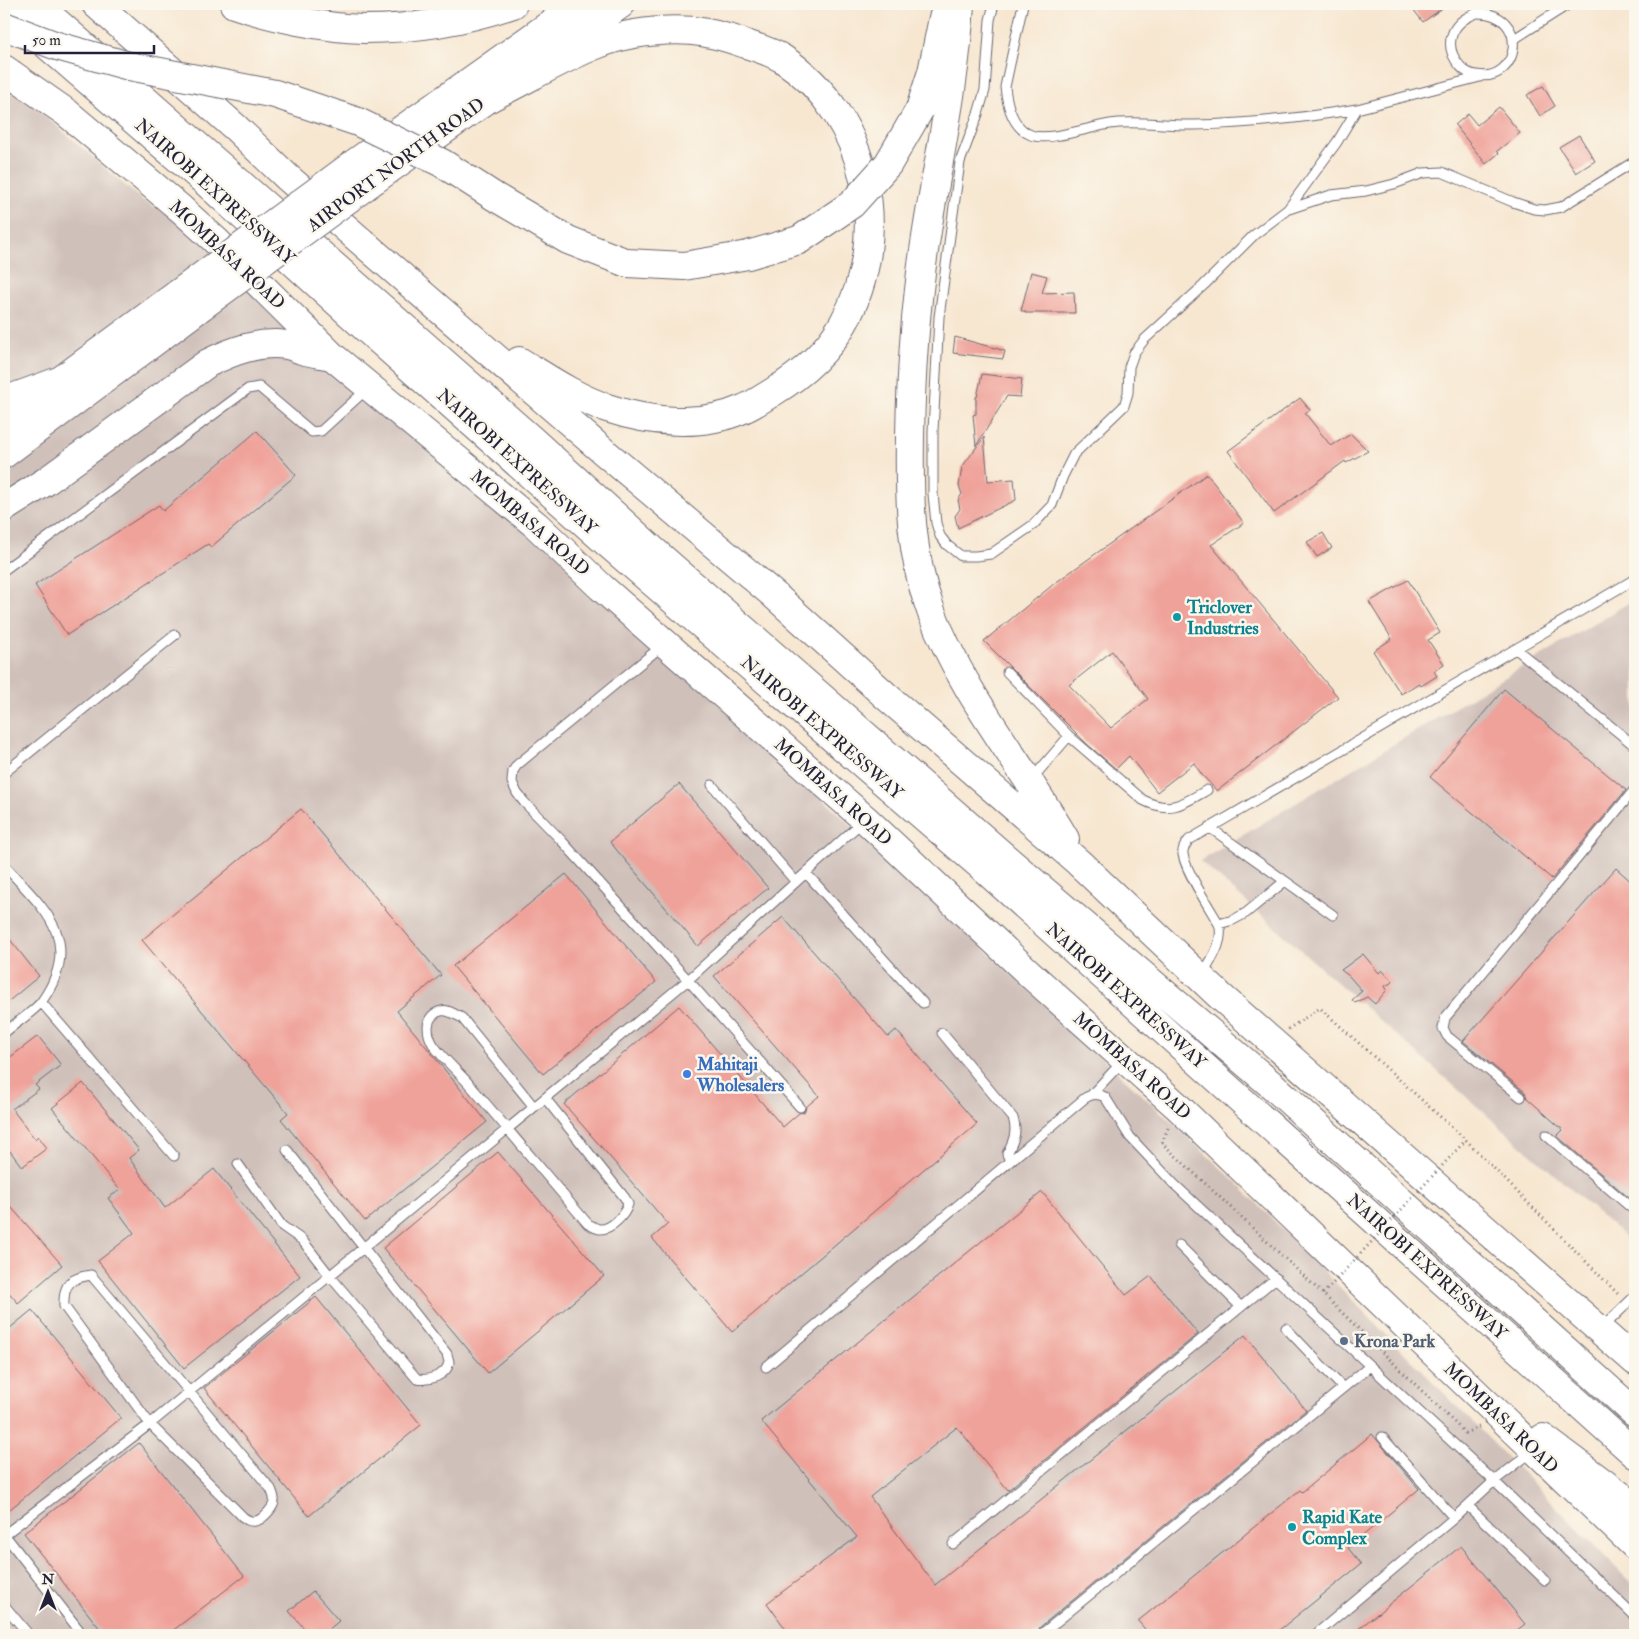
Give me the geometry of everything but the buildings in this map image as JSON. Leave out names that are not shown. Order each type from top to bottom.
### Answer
[{"type":"main road","name":"NAIROBI EXPRESSWAY","points":[[36,4],[1009,861],[1273,1086],[1635,1414]]},
{"type":"main road","points":[[96,4],[236,128],[287,177],[603,451],[773,594],[886,696],[1078,862],[1201,979],[1270,1040],[1622,1343]]},
{"type":"main road","points":[[234,4],[275,16],[363,29],[397,27],[464,18],[513,4]]},
{"type":"main road","name":"AIRPORT NORTH ROAD","points":[[4,454],[188,301],[365,171],[579,4]]},
{"type":"main road","name":"AIRPORT NORTH ROAD","points":[[365,171],[485,100],[621,4]]},
{"type":"main road","points":[[4,26],[57,46],[120,64],[275,94],[358,122],[442,164],[568,240],[627,263],[684,266],[748,256],[799,240],[852,204],[888,164],[920,109],[932,72],[946,4]]},
{"type":"main road","points":[[960,4],[954,61],[926,234],[910,393],[909,465],[911,517],[917,566],[932,612],[948,648],[982,712],[1029,782],[1078,862]]},
{"type":"main road","name":"NAIROBI EXPRESSWAY","points":[[4,8],[209,185],[371,334],[605,541],[989,874],[1635,1454]]},
{"type":"main road","points":[[460,326],[568,390],[606,408],[648,418],[701,421],[742,410],[785,385],[816,359],[843,324],[849,312],[859,288],[868,245],[867,193],[858,155],[845,126],[819,90],[798,70],[765,50],[720,35],[696,30],[632,34],[602,42],[576,53],[485,100]]},
{"type":"main road","name":"MOMBASA ROAD","points":[[4,69],[67,114],[190,217],[332,356],[536,525],[665,643],[865,819],[1031,975],[1176,1105],[1635,1546]]},
{"type":"main road","points":[[4,87],[150,195],[190,217]]},
{"type":"main road","name":"AIRPORT NORTH ROAD","points":[[4,422],[59,381],[188,301]]},
{"type":"main road","points":[[4,508],[45,482],[208,364],[227,354],[253,346],[273,344],[332,356]]},
{"type":"main road","points":[[4,401],[59,381]]},
{"type":"main road","points":[[1452,1370],[1621,1496],[1635,1509]]},
{"type":"lane","points":[[994,4],[990,20],[985,90],[960,162],[939,317],[933,431],[933,494],[936,523],[940,536],[947,545],[962,556],[991,554],[1033,524],[1052,504],[1074,454],[1124,406],[1128,393],[1129,367],[1134,353],[1144,340],[1254,236],[1288,210],[1332,149],[1357,109]]},
{"type":"lane","points":[[1023,4],[1006,88],[1007,101],[1012,116],[1019,126],[1030,135],[1039,137],[1058,136],[1114,124],[1217,124],[1310,117],[1357,109],[1499,72],[1510,61],[1514,51],[1514,40],[1511,30],[1505,22],[1497,16],[1487,13],[1467,16],[1453,31],[1451,41],[1451,55],[1462,69],[1471,74],[1482,76]]},
{"type":"lane","points":[[1477,13],[1483,4]]},
{"type":"lane","points":[[1514,40],[1570,4]]},
{"type":"lane","points":[[1288,210],[1331,195],[1366,191],[1394,184],[1423,173],[1442,172],[1506,199],[1534,209],[1545,210],[1561,207],[1635,161]]},
{"type":"lane","points":[[4,570],[248,389],[259,387],[312,432],[321,431],[370,387]]},
{"type":"lane","points":[[1201,979],[1221,934],[1219,924],[1183,854],[1184,847],[1189,840],[1635,579]]},
{"type":"lane","points":[[4,773],[175,635]]},
{"type":"lane","points":[[665,643],[517,765],[513,771],[512,782],[524,802],[688,980],[800,1107]]},
{"type":"lane","points":[[1516,649],[1635,746]]},
{"type":"lane","points":[[1007,672],[1069,736],[1143,800],[1153,805],[1172,807],[1181,805],[1207,790]]},
{"type":"lane","points":[[1029,782],[1069,736]]},
{"type":"lane","points":[[712,785],[796,882]]},
{"type":"lane","points":[[1521,1097],[1447,1036],[1443,1028],[1445,1018],[1635,789]]},
{"type":"lane","points":[[83,1635],[4,1535],[150,1424],[688,980],[865,819]]},
{"type":"lane","points":[[1209,827],[1333,915]]},
{"type":"lane","points":[[4,866],[47,912],[58,937],[60,956],[56,976],[41,1002],[4,1033]]},
{"type":"lane","points":[[806,873],[923,1003]]},
{"type":"lane","points":[[1219,924],[1233,920],[1246,913],[1285,881]]},
{"type":"lane","points":[[41,1002],[174,1156]]},
{"type":"lane","points":[[534,1107],[462,1018],[449,1012],[441,1011],[433,1016],[427,1025],[428,1034],[435,1046],[588,1224],[600,1229],[607,1228],[624,1214],[628,1204],[545,1098]]},
{"type":"lane","points":[[942,1033],[1013,1118],[1016,1133],[1007,1154],[1010,1161]]},
{"type":"lane","points":[[766,1367],[1092,1094],[1125,1059]]},
{"type":"lane","points":[[1092,1094],[1100,1094],[1105,1097],[1130,1137],[1174,1184],[1494,1481],[1635,1616]]},
{"type":"lane","points":[[1546,1135],[1635,1211]]},
{"type":"lane","points":[[238,1164],[282,1226],[302,1240],[330,1276],[418,1379],[432,1379],[446,1370],[449,1362],[447,1354],[287,1150]]},
{"type":"lane","points":[[1178,1245],[1241,1307]]},
{"type":"lane","points":[[92,1275],[188,1392],[271,1489],[275,1501],[273,1506],[260,1520],[254,1522],[243,1517],[150,1424],[64,1306],[63,1294],[68,1283],[80,1276],[92,1275]]},
{"type":"lane","points":[[953,1544],[1276,1278]]},
{"type":"lane","points":[[1622,1343],[1627,1304],[1635,1296]]},
{"type":"lane","points":[[1286,1328],[1343,1388]]},
{"type":"lane","points":[[1044,1632],[1370,1366]]},
{"type":"lane","points":[[1382,1437],[1454,1518]]},
{"type":"lane","points":[[1315,1635],[1468,1506],[1494,1481],[1534,1450]]},
{"type":"lane","points":[[1468,1506],[1545,1580]]},
{"type":"lane","points":[[4,1605],[29,1635]]},
{"type":"path","points":[[1270,1040],[1320,1008],[1466,1140],[1627,1304]]},
{"type":"path","points":[[1176,1105],[1162,1143],[1323,1294],[1465,1433],[1500,1418]]},
{"type":"path","points":[[1323,1294],[1466,1140]]},
{"type":"shaded area","points":[[4,80],[142,200],[181,221],[535,532],[1238,1184],[1635,1587],[1635,1635],[4,1635]]},
{"type":"shaded area","points":[[1635,599],[1635,1246],[1200,861]]},
{"type":"place","name":"Triclover Industries","points":[[1177,617]]},
{"type":"place","name":"Mahitaji Wholesalers","points":[[687,1074]]},
{"type":"place","name":"Krona Park","points":[[1344,1341]]},
{"type":"place","name":"Rapid Kate Complex","points":[[1292,1527]]}]
